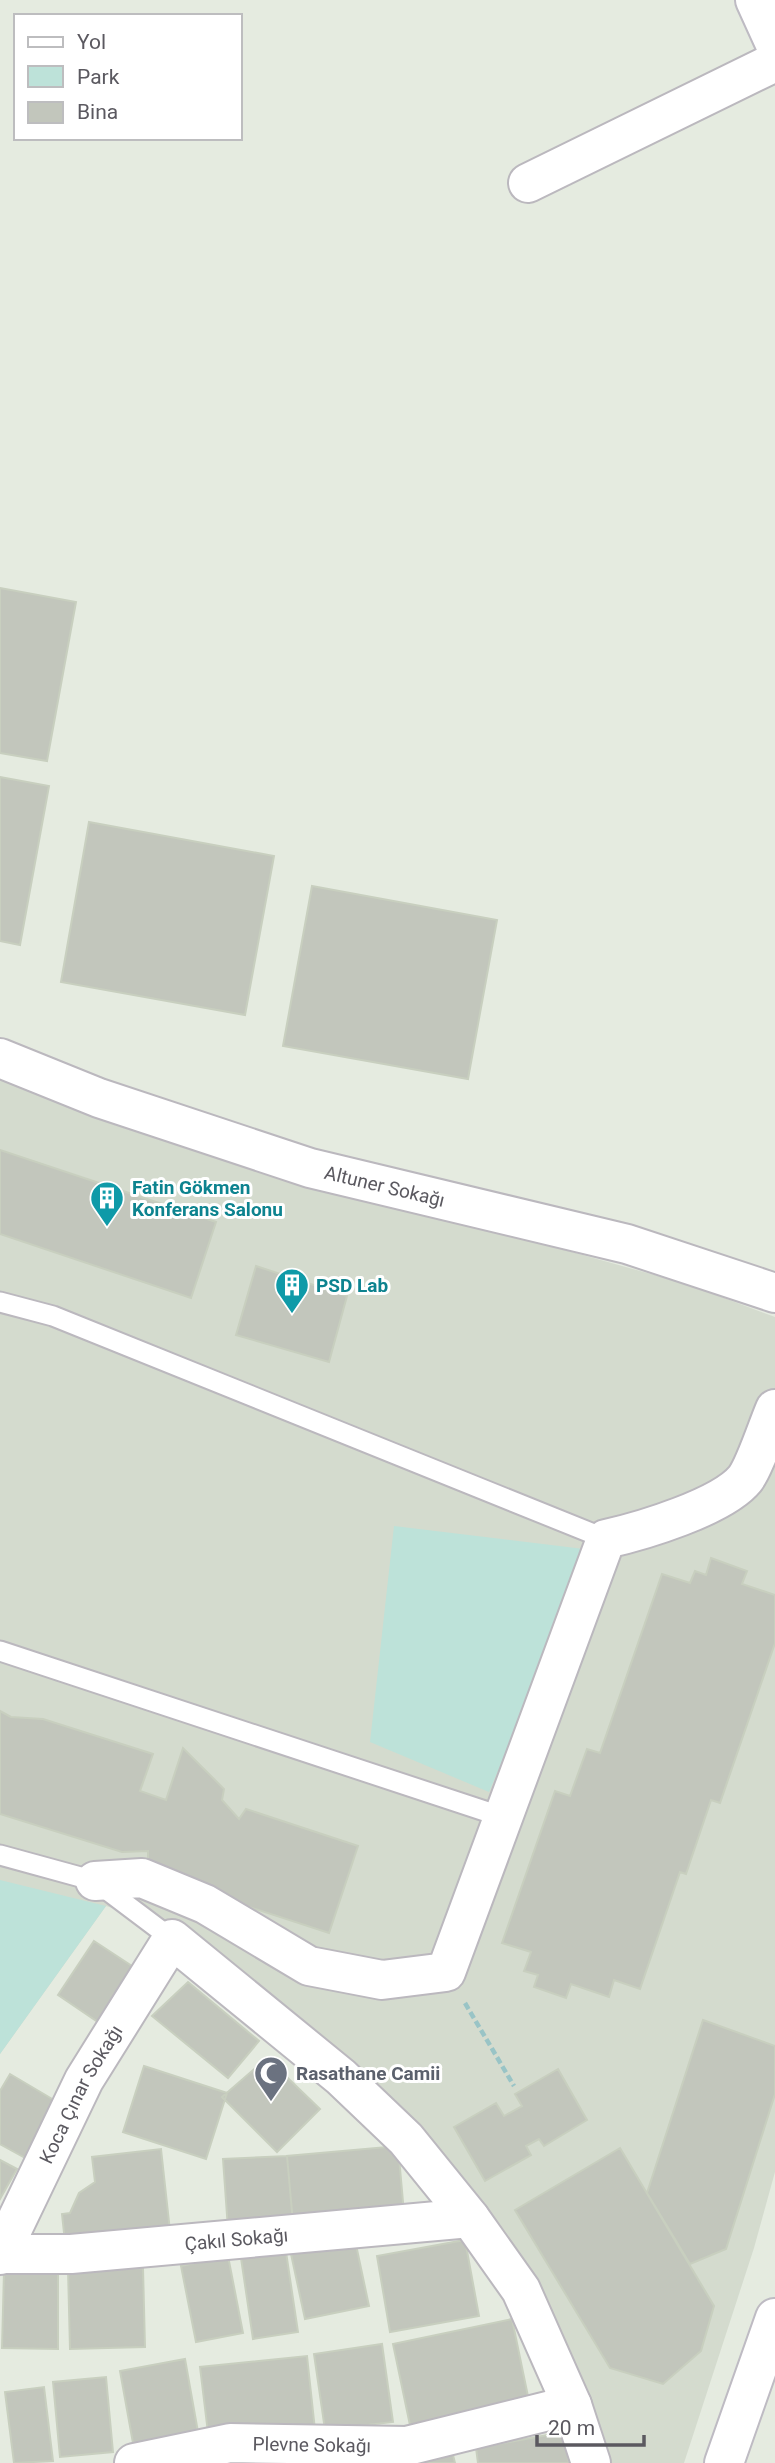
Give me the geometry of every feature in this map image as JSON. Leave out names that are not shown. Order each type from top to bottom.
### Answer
[{"type":"street","points":[[755,0],[775,44]]},
{"type":"street","points":[[528,183],[775,62]]},
{"type":"street","name":"Altuner Sokağı","points":[[0,1058],[99,1098],[310,1168],[627,1244],[775,1293]]},
{"type":"street","points":[[95,1881],[142,1878],[205,1904],[309,1966],[382,1980],[446,1972],[606,1539],[647,1530],[714,1501],[745,1479],[775,1409]]},
{"type":"street","points":[[172,1939],[341,2077],[406,2139],[470,2218],[521,2290],[572,2405],[591,2463]]},
{"type":"street","name":"Koca Çınar Sokağı","points":[[1,2254],[17,2214],[84,2080],[172,1939]]},
{"type":"street","name":"Çakıl Sokağı","points":[[1,2254],[71,2253],[470,2218]]},
{"type":"street","points":[[724,2463],[758,2413],[775,2321]]},
{"type":"street","name":"Plevne Sokağı","points":[[134,2463],[230,2443],[407,2446],[572,2405]]},
{"type":"lane","points":[[0,1302],[53,1316],[606,1539]]},
{"type":"lane","points":[[0,1651],[503,1817]]},
{"type":"lane","points":[[0,1855],[95,1881],[172,1939]]},
{"type":"path","points":[[446,1972],[514,2086]]},
{"type":"shaded area","points":[[0,1069],[219,1154],[687,1284],[775,1317],[775,2172],[754,2248],[684,2463],[585,2463],[568,2407],[398,2107],[163,1924],[106,1906],[0,2054]]},
{"type":"green space","points":[[394,1526],[592,1550],[489,1792],[370,1742]]},
{"type":"green space","points":[[0,1880],[106,1906],[0,2054]]},
{"type":"building","points":[[0,588],[76,602],[47,761],[0,753]]},
{"type":"building","points":[[0,777],[49,786],[20,945],[0,941]]},
{"type":"building","points":[[89,822],[274,856],[245,1015],[61,982]]},
{"type":"building","points":[[312,886],[497,920],[468,1079],[283,1046]]},
{"type":"building","name":"Fatin Gökmen Konferans Salonu","points":[[0,1150],[216,1222],[191,1298],[0,1234]]},
{"type":"building","name":"PSD Lab","points":[[256,1266],[347,1296],[329,1362],[236,1335]]},
{"type":"building","points":[[711,1558],[747,1571],[742,1584],[775,1595],[775,1643],[720,1803],[711,1800],[686,1874],[680,1872],[640,1989],[614,1980],[609,1997],[571,1984],[566,1998],[534,1987],[538,1975],[524,1971],[531,1952],[502,1943],[555,1791],[570,1796],[587,1749],[600,1753],[662,1574],[690,1583],[695,1571],[706,1575]]},
{"type":"building","points":[[0,1711],[11,1717],[43,1719],[153,1754],[140,1791],[166,1800],[183,1748],[224,1789],[222,1800],[239,1819],[246,1809],[358,1846],[329,1933],[191,1888],[148,1863],[148,1851],[122,1852],[0,1814]]},
{"type":"building","points":[[94,1941],[135,1968],[98,2022],[58,1995]]},
{"type":"building","points":[[188,1982],[259,2041],[228,2078],[152,2016]]},
{"type":"building","points":[[703,2020],[775,2046],[775,2094],[726,2249],[690,2264],[647,2193]]},
{"type":"building","name":"Rasathane Camii","points":[[267,2058],[320,2109],[277,2152],[222,2097]]},
{"type":"building","points":[[144,2066],[227,2093],[206,2159],[123,2132]]},
{"type":"building","points":[[558,2069],[587,2120],[544,2146],[539,2139],[526,2146],[531,2155],[485,2181],[454,2127],[496,2103],[504,2116],[522,2106],[515,2094]]},
{"type":"building","points":[[10,2074],[59,2103],[27,2159],[0,2144],[0,2091]]},
{"type":"building","points":[[398,2146],[404,2213],[293,2223],[287,2156]]},
{"type":"building","points":[[620,2148],[714,2306],[701,2351],[663,2384],[610,2368],[515,2210]]},
{"type":"building","points":[[161,2149],[170,2231],[65,2242],[62,2214],[70,2213],[79,2193],[95,2182],[92,2157]]},
{"type":"building","points":[[287,2156],[293,2223],[228,2229],[223,2159]]},
{"type":"building","points":[[0,2160],[17,2169],[0,2199]]},
{"type":"building","points":[[355,2240],[369,2306],[305,2319],[291,2254]]},
{"type":"building","points":[[465,2240],[479,2316],[390,2332],[377,2256]]},
{"type":"building","points":[[286,2252],[298,2332],[253,2339],[241,2258]]},
{"type":"building","points":[[228,2256],[243,2333],[196,2342],[181,2266]]},
{"type":"building","points":[[143,2268],[145,2347],[70,2349],[68,2269]]},
{"type":"building","points":[[4,2271],[58,2272],[58,2349],[2,2348]]},
{"type":"building","points":[[512,2319],[530,2406],[411,2430],[393,2344]]},
{"type":"building","points":[[382,2344],[393,2422],[325,2430],[314,2354]]},
{"type":"building","points":[[307,2356],[315,2430],[209,2441],[200,2367]]},
{"type":"building","points":[[185,2359],[198,2432],[133,2443],[120,2371]]},
{"type":"building","points":[[106,2377],[113,2452],[60,2457],[53,2382]]},
{"type":"building","points":[[44,2387],[53,2461],[14,2463],[5,2392]]},
{"type":"building","points":[[564,2432],[569,2463],[478,2463],[476,2448]]},
{"type":"building","points":[[452,2451],[455,2463],[404,2463]]},
{"type":"place","name":"Fatin Gökmen Konferans Salonu","points":[[107,1228]]},
{"type":"place","name":"PSD Lab","points":[[292,1315]]},
{"type":"place","name":"Rasathane Camii","points":[[271,2103]]}]
